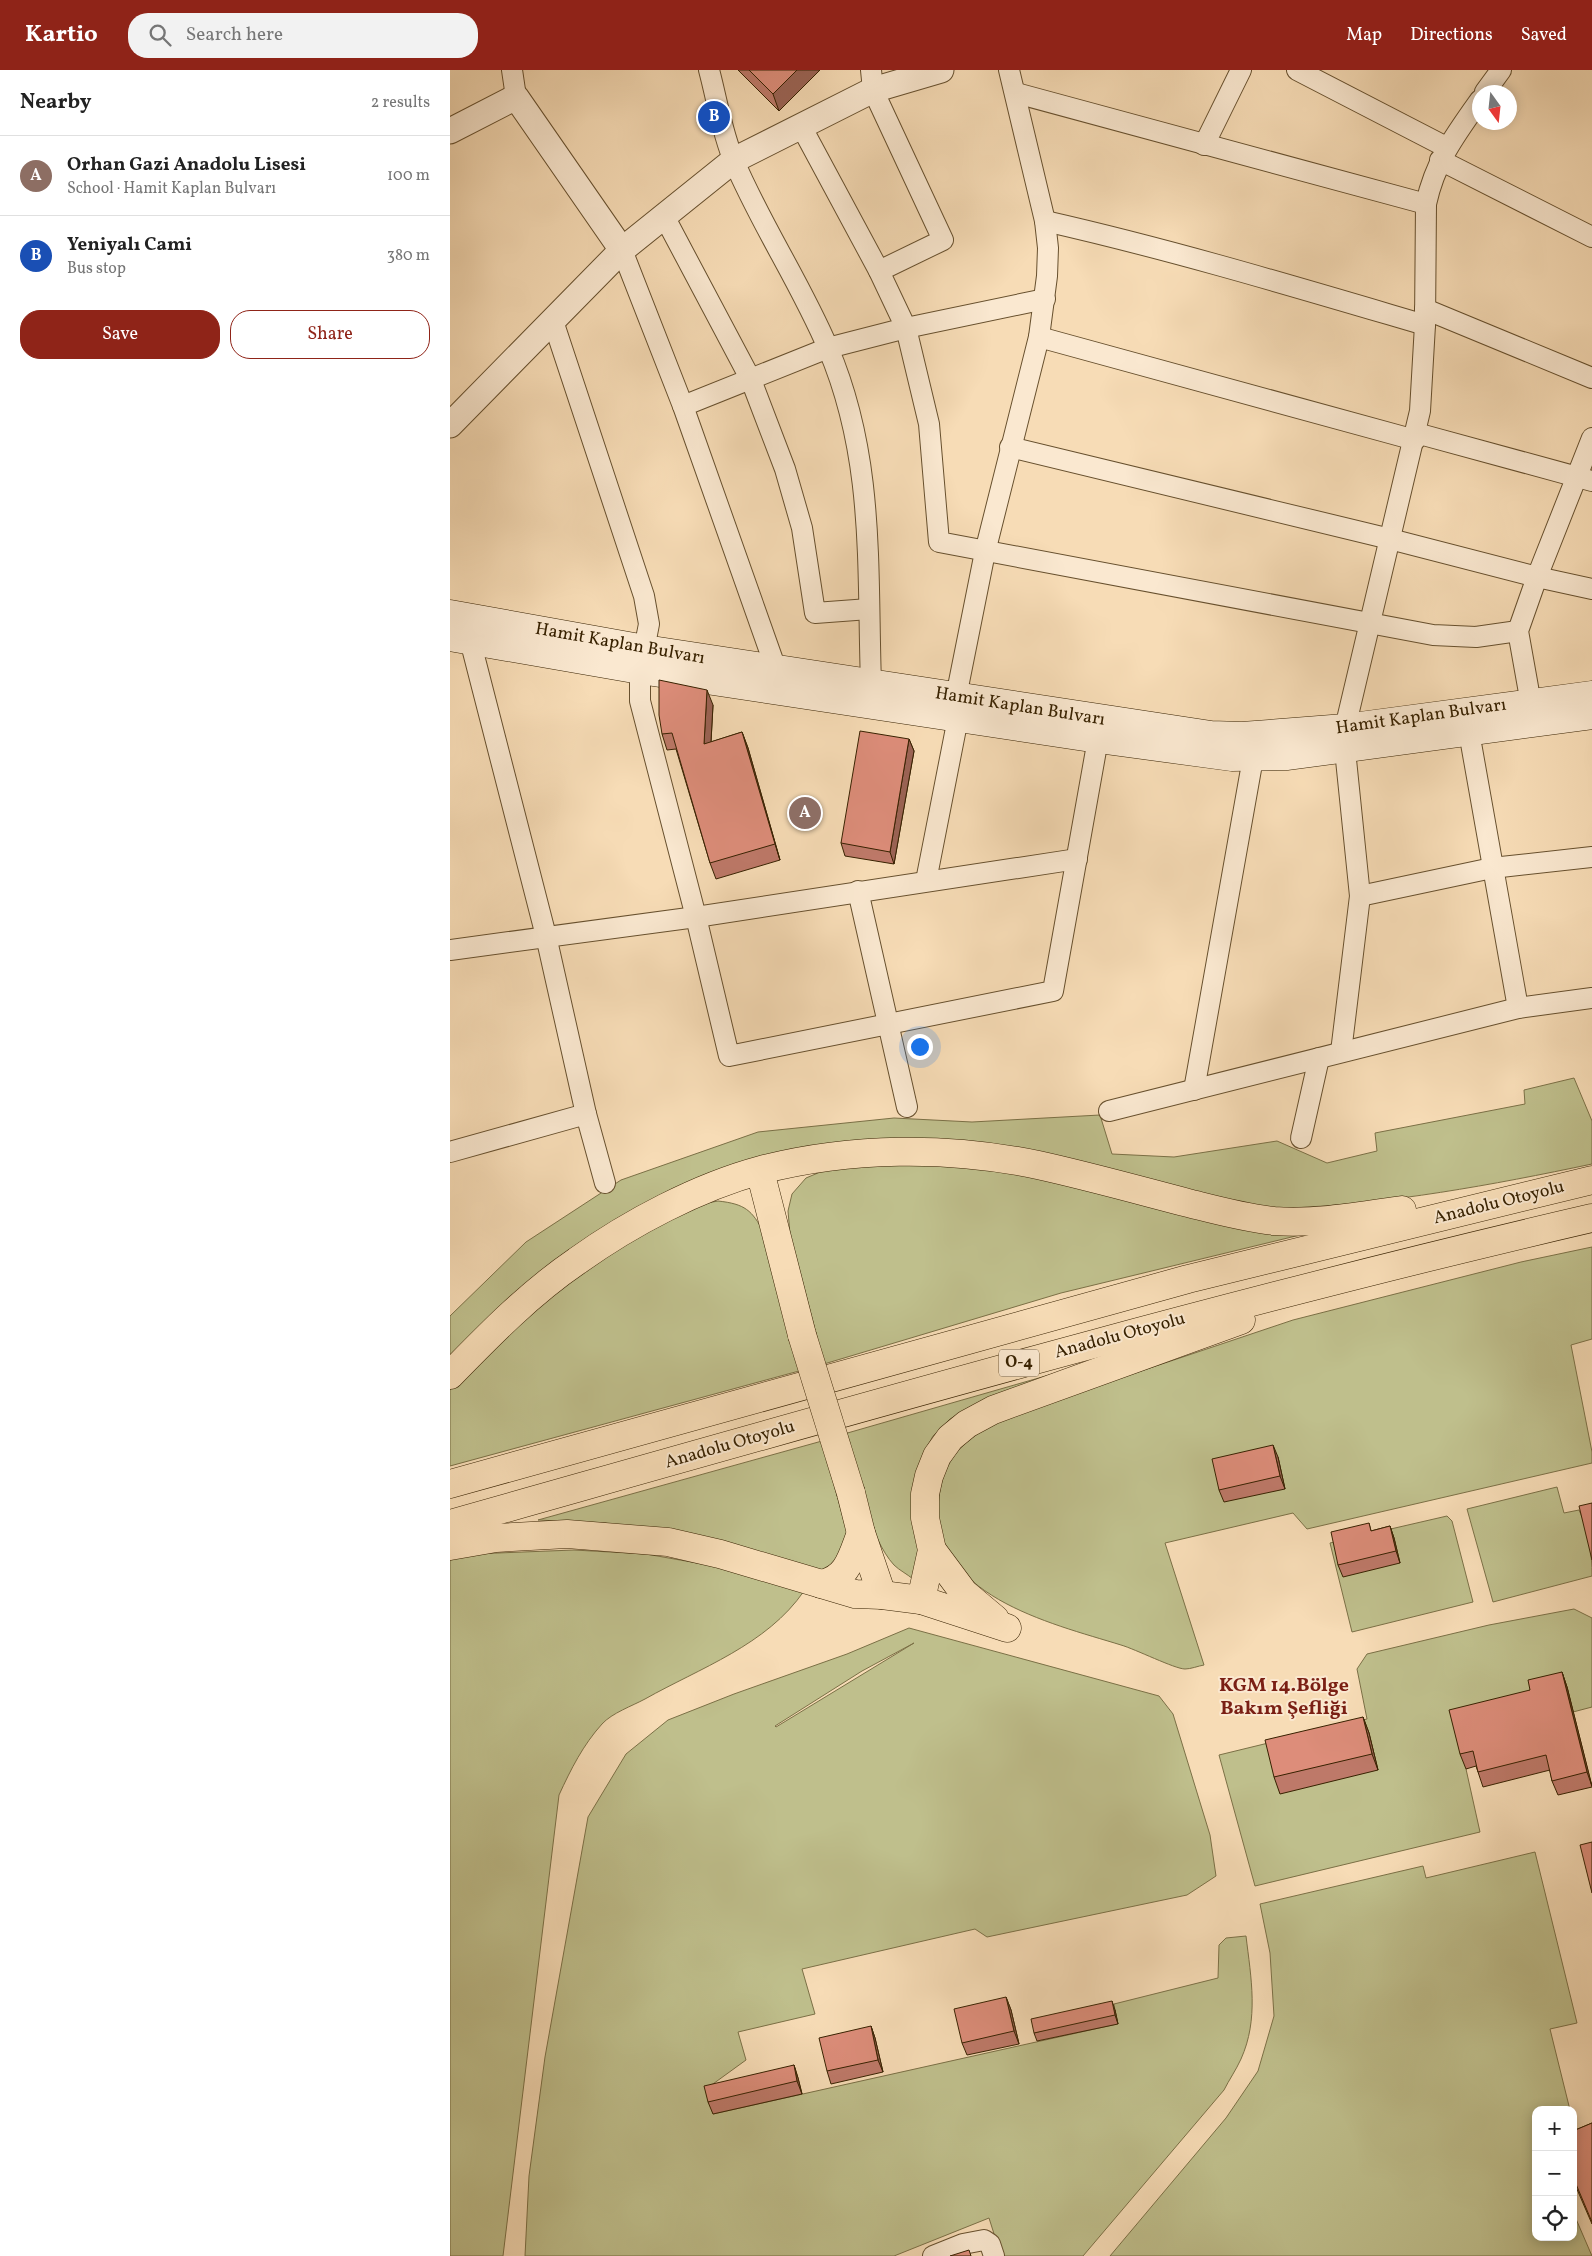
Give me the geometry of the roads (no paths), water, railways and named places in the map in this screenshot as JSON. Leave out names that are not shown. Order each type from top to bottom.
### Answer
[{"type":"highway","points":[[450,1375],[533,1294],[576,1261],[657,1212],[760,1171],[811,1161],[856,1155],[907,1152],[963,1153],[1038,1165],[1237,1215],[1272,1221],[1299,1222],[1535,1193]]},
{"type":"highway","points":[[760,1171],[802,1335],[851,1493],[861,1532],[882,1594]]},
{"type":"highway","name":"Anadolu Otoyolu","points":[[450,1484],[1188,1279],[1592,1180]]},
{"type":"highway","name":"Anadolu Otoyolu","points":[[450,1524],[1136,1331],[1402,1262],[1592,1218]]},
{"type":"highway","points":[[450,1546],[496,1538],[567,1534],[624,1537],[668,1542],[720,1554],[855,1594],[882,1594],[921,1600],[1007,1628],[964,1593],[932,1550],[925,1518],[925,1494],[929,1476],[937,1456],[950,1438],[967,1424],[993,1410],[1402,1262]]},
{"type":"highway","points":[[821,1584],[834,1582],[845,1571],[861,1532]]},
{"type":"highway","points":[[921,1600],[932,1550]]},
{"type":"main road","name":"Hamit Kaplan Bulvarı","points":[[450,614],[643,660],[776,670],[871,684],[957,708],[1098,739],[1202,754],[1253,758],[1288,756],[1345,739],[1533,712],[1592,715]]},
{"type":"main road","name":"Hamit Kaplan Bulvarı","points":[[460,638],[643,660],[957,708],[1211,735],[1345,739],[1469,732],[1592,695]]},
{"type":"street","points":[[512,70],[516,97],[622,250],[683,406],[776,670]]},
{"type":"street","points":[[709,70],[734,160],[828,348],[851,415],[862,468],[867,516],[871,684]]},
{"type":"street","points":[[450,425],[622,250],[734,160],[801,126],[872,80],[942,70]]},
{"type":"street","points":[[926,881],[985,552],[1039,337],[1045,299],[1048,248],[1045,221],[1009,70]]},
{"type":"street","points":[[1204,145],[1241,70]]},
{"type":"street","points":[[1297,70],[1592,237]]},
{"type":"street","points":[[1490,85],[1502,70]]},
{"type":"street","points":[[872,80],[943,240],[879,271]]},
{"type":"street","points":[[1016,93],[1426,204]]},
{"type":"street","points":[[450,131],[516,97]]},
{"type":"street","points":[[1341,1052],[1360,896],[1345,739],[1420,411],[1425,317],[1426,204],[1443,153],[1472,111]]},
{"type":"street","points":[[801,126],[879,271],[906,328],[929,424],[939,542],[1371,624],[1457,638],[1518,631]]},
{"type":"street","points":[[664,216],[751,380],[795,498],[804,537],[815,614],[869,610]]},
{"type":"street","points":[[1045,221],[1123,239],[1425,317],[1592,378]]},
{"type":"street","points":[[683,406],[828,348],[906,328],[1045,299]]},
{"type":"street","points":[[553,321],[640,579],[648,624],[640,701],[696,917],[729,1056],[1053,991],[1098,739]]},
{"type":"street","points":[[1039,337],[1584,479]]},
{"type":"street","points":[[1533,712],[1518,631],[1537,577],[1584,479],[1592,438]]},
{"type":"street","points":[[1010,447],[1592,589]]},
{"type":"street","points":[[460,638],[546,936],[586,1114],[605,1183]]},
{"type":"street","points":[[1469,732],[1518,1008]]},
{"type":"street","points":[[1194,1090],[1253,758]]},
{"type":"street","points":[[1360,896],[1492,868],[1592,857]]},
{"type":"street","points":[[450,950],[696,917],[1077,859]]},
{"type":"street","points":[[858,891],[907,1107]]},
{"type":"street","points":[[1109,1111],[1518,1008],[1592,998]]},
{"type":"street","points":[[1301,1138],[1319,1058]]},
{"type":"street","points":[[450,1152],[586,1114]]},
{"type":"street","points":[[933,2256],[963,2244],[984,2240],[990,2244],[994,2256]]},
{"type":"place","name":"Yeniyalı Cami","points":[[714,117]]},
{"type":"place","name":"Orhan Gazi Anadolu Lisesi","points":[[805,813]]},
{"type":"district","name":"KGM 14.Bölge Bakım Şefliği","points":[[1284,1698]]}]
